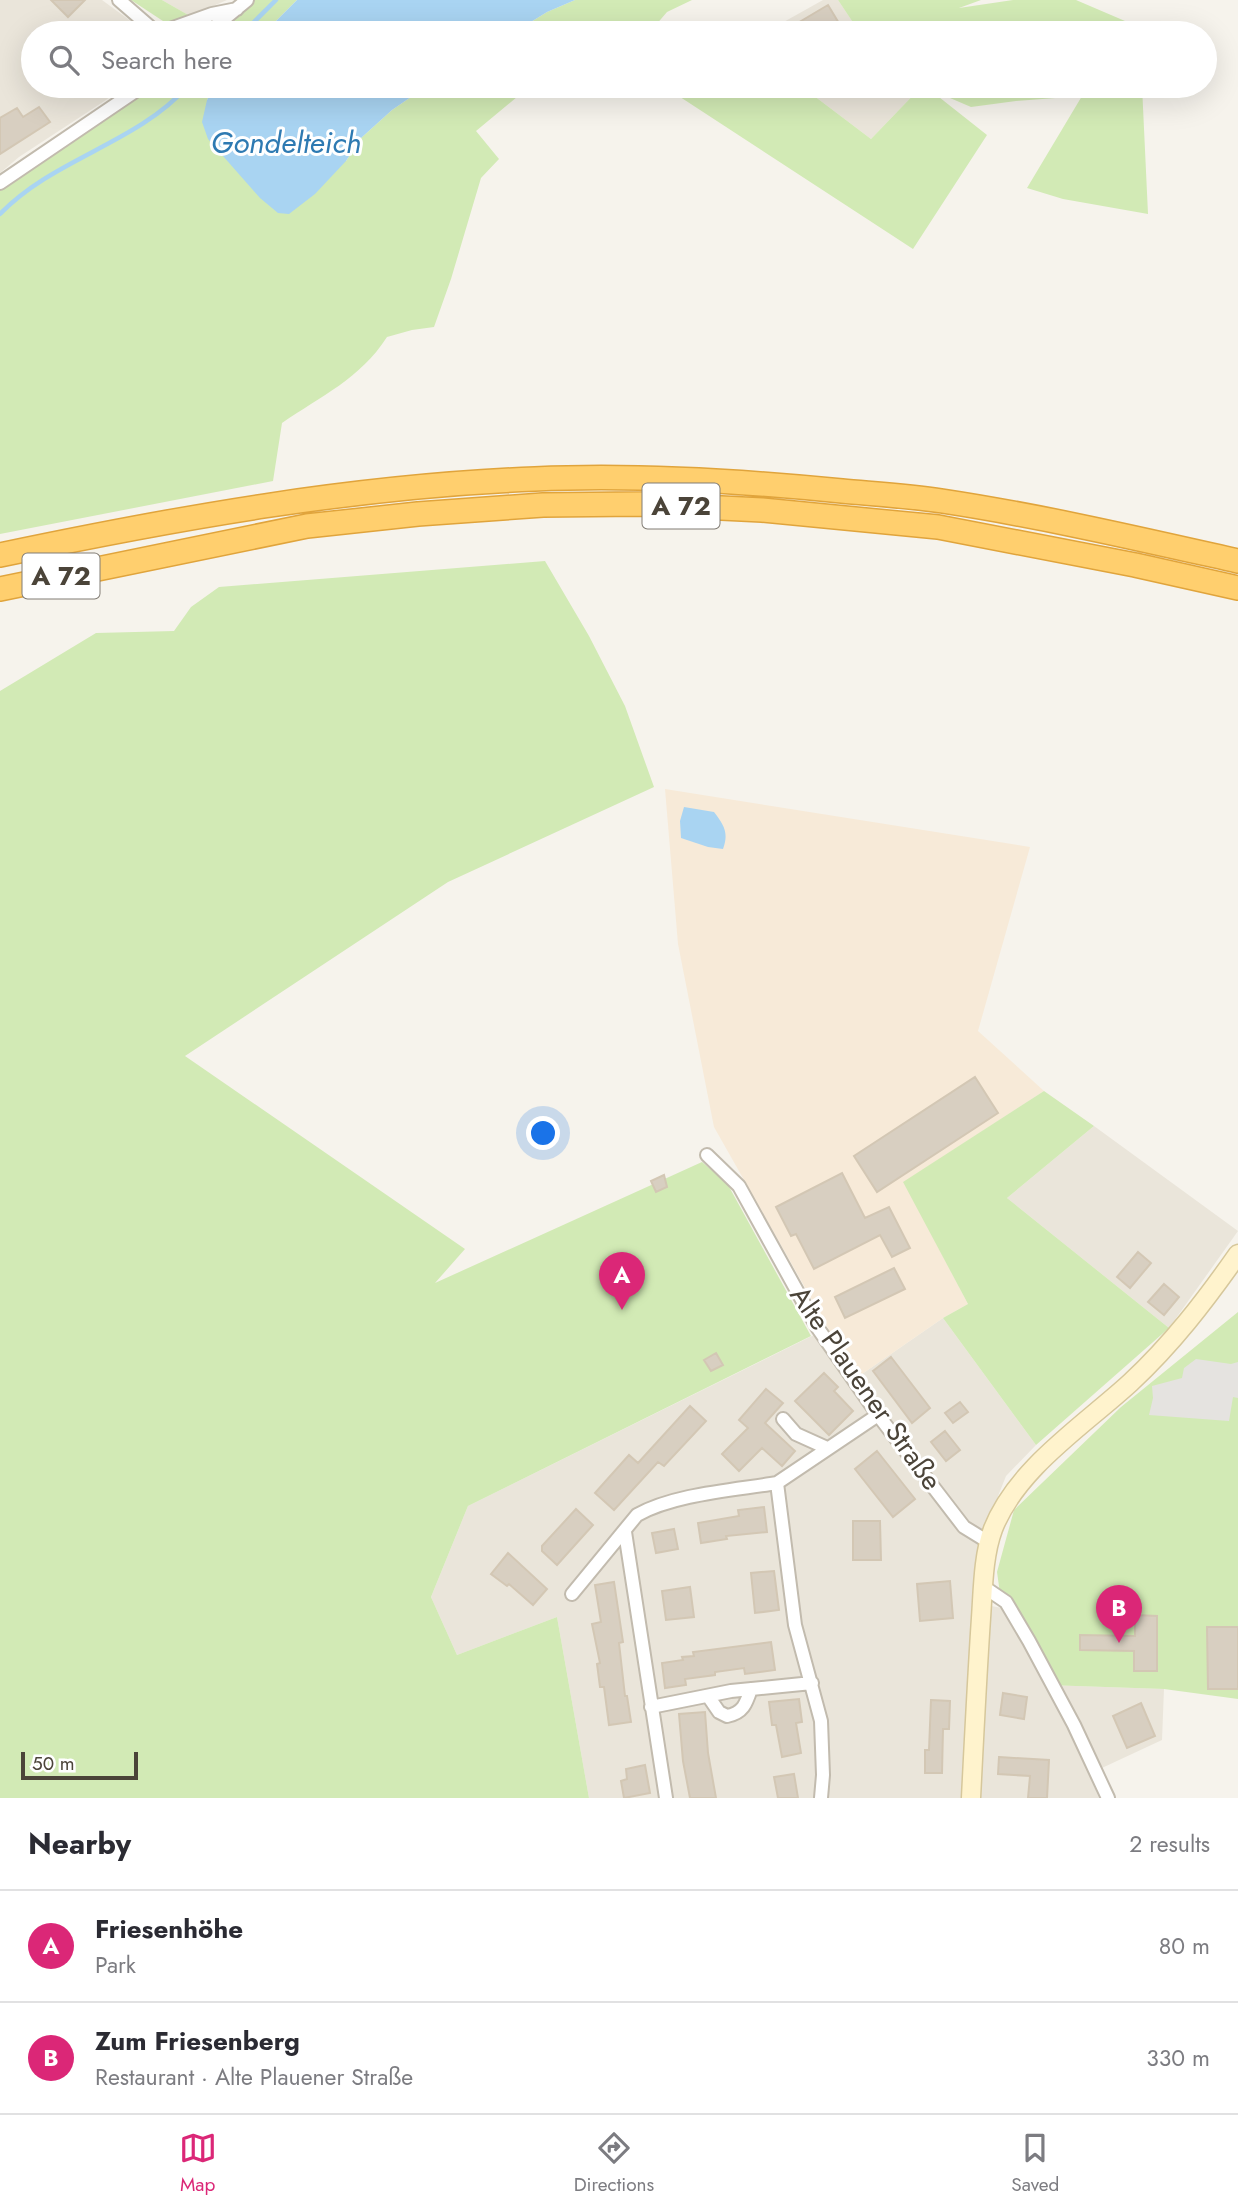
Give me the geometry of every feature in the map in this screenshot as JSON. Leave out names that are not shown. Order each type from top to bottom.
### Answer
[{"type":"highway","name":"A 72","points":[[0,555],[97,534],[300,501],[409,487],[537,479],[635,479],[761,483],[941,501],[1238,561]]},
{"type":"highway","name":"A 72","points":[[0,589],[307,526],[542,505],[640,504],[762,510],[938,527],[1238,588]]},
{"type":"main road","points":[[971,1798],[984,1587],[989,1543],[1003,1509],[1018,1487],[1060,1444],[1170,1344],[1238,1254]]},
{"type":"street","points":[[119,0],[144,21]]},
{"type":"street","points":[[192,21],[242,4]]},
{"type":"street","points":[[221,21],[242,4]]},
{"type":"street","points":[[0,183],[122,98]]},
{"type":"street","name":"Alte Plauener Straße","points":[[707,1155],[739,1186],[817,1327],[878,1415],[964,1527],[989,1543]]},
{"type":"street","points":[[572,1594],[637,1515],[668,1502],[777,1483],[878,1415]]},
{"type":"street","points":[[783,1419],[796,1434],[827,1448]]},
{"type":"street","points":[[777,1483],[796,1625],[821,1721],[824,1775],[821,1798]]},
{"type":"street","points":[[625,1532],[666,1798]]},
{"type":"street","points":[[984,1587],[1006,1602],[1029,1641],[1108,1798]]},
{"type":"street","points":[[651,1707],[751,1689],[812,1683]]},
{"type":"street","points":[[708,1696],[719,1712],[727,1716],[737,1714],[746,1706],[751,1689]]},
{"type":"shaded area","points":[[0,0],[102,0],[131,21],[21,21],[21,98],[108,98],[19,157],[0,173]]},
{"type":"shaded area","points":[[162,0],[227,0],[190,16]]},
{"type":"shaded area","points":[[823,0],[838,0],[852,21],[785,21]]},
{"type":"shaded area","points":[[817,98],[910,98],[871,139]]},
{"type":"shaded area","points":[[665,789],[1030,847],[978,1031],[1044,1091],[904,1182],[968,1304],[862,1374],[828,1328],[714,1127],[678,944]]},
{"type":"shaded area","points":[[1094,1126],[1238,1231],[1169,1328],[1007,1198]]},
{"type":"shaded area","points":[[943,1318],[1036,1445],[1006,1476],[992,1511],[978,1555],[975,1603],[1002,1608],[1046,1685],[1164,1689],[1162,1740],[1089,1774],[1099,1798],[589,1798],[557,1617],[457,1655],[431,1597],[468,1506],[828,1328],[862,1374]]},
{"type":"shaded area","points":[[1196,1359],[1231,1364],[1238,1362],[1238,1398],[1233,1397],[1229,1421],[1149,1415],[1153,1398],[1152,1386],[1182,1378],[1184,1368]]},
{"type":"green space","points":[[131,0],[162,0],[190,16],[163,21]]},
{"type":"green space","points":[[254,0],[297,0],[276,21],[229,21]]},
{"type":"green space","points":[[575,0],[692,0],[667,12],[659,21],[532,21]]},
{"type":"green space","points":[[838,0],[981,0],[959,8],[1013,0],[1076,0],[1125,21],[852,21]]},
{"type":"green space","points":[[129,98],[208,98],[207,100],[346,161],[361,138],[410,98],[516,98],[476,131],[499,159],[481,178],[434,327],[387,337],[352,376],[282,423],[273,481],[0,534],[0,190],[25,169]]},
{"type":"green space","points":[[682,98],[817,98],[871,139],[910,98],[940,98],[987,135],[913,249]]},
{"type":"green space","points":[[950,98],[1056,98],[1016,101],[971,107]]},
{"type":"green space","points":[[1081,98],[1143,98],[1148,214],[1063,199],[1027,188]]},
{"type":"green space","points":[[545,561],[589,636],[625,706],[654,787],[448,882],[185,1056],[465,1249],[435,1283],[702,1162],[727,1183],[811,1336],[468,1506],[431,1597],[457,1655],[557,1617],[589,1798],[0,1798],[0,691],[96,633],[174,631],[191,607],[219,587]]},
{"type":"green space","points":[[1044,1091],[1094,1126],[1007,1198],[1169,1328],[1036,1445],[943,1318],[968,1304],[903,1182]]},
{"type":"green space","points":[[1238,1312],[1238,1699],[1164,1689],[1046,1685],[1002,1608],[997,1572],[1014,1510],[1121,1407]]},
{"type":"water","points":[[297,0],[575,0],[532,21],[276,21]]},
{"type":"water","name":"Gondelteich","points":[[410,98],[361,138],[346,161],[315,194],[289,214],[278,213],[260,198],[208,139],[202,122],[207,100]]},
{"type":"water","points":[[684,807],[714,812],[725,829],[723,849],[681,838],[680,821]]},
{"type":"building","points":[[51,0],[85,0],[68,17]]},
{"type":"building","points":[[828,5],[838,21],[801,21]]},
{"type":"building","points":[[39,107],[50,122],[0,154],[0,118],[17,108],[23,117]]},
{"type":"building","points":[[975,1077],[998,1113],[877,1192],[854,1156]]},
{"type":"building","points":[[842,1173],[865,1218],[889,1207],[910,1248],[892,1257],[880,1235],[814,1269],[796,1234],[791,1236],[776,1207]]},
{"type":"building","points":[[664,1175],[667,1187],[656,1192],[651,1181]]},
{"type":"building","points":[[1138,1252],[1151,1263],[1130,1288],[1117,1277]]},
{"type":"building","points":[[894,1268],[905,1289],[845,1318],[835,1297]]},
{"type":"building","points":[[1164,1284],[1179,1297],[1164,1315],[1148,1302]]},
{"type":"building","points":[[716,1353],[723,1365],[711,1371],[704,1360]]},
{"type":"building","points":[[891,1357],[930,1408],[912,1423],[873,1371]]},
{"type":"building","points":[[824,1373],[838,1387],[834,1391],[853,1411],[829,1435],[795,1401]]},
{"type":"building","points":[[766,1389],[783,1403],[765,1423],[795,1451],[782,1466],[762,1448],[739,1471],[722,1454],[748,1428],[739,1420]]},
{"type":"building","points":[[960,1402],[968,1412],[953,1423],[945,1413]]},
{"type":"building","points":[[690,1406],[706,1421],[664,1466],[658,1462],[614,1510],[595,1493],[629,1455],[638,1463]]},
{"type":"building","points":[[945,1431],[960,1450],[946,1461],[931,1442]]},
{"type":"building","points":[[877,1451],[915,1499],[893,1517],[855,1469]]},
{"type":"building","points":[[764,1507],[767,1532],[726,1536],[727,1539],[701,1543],[698,1523],[739,1516],[738,1510]]},
{"type":"building","points":[[576,1509],[593,1525],[557,1565],[542,1551],[542,1546]]},
{"type":"building","points":[[853,1521],[880,1521],[881,1560],[853,1560]]},
{"type":"building","points":[[674,1529],[678,1549],[656,1553],[652,1533]]},
{"type":"building","points":[[508,1553],[547,1589],[533,1605],[509,1584],[507,1586],[491,1574]]},
{"type":"building","points":[[774,1571],[779,1610],[755,1613],[751,1573]]},
{"type":"building","points":[[950,1581],[953,1618],[920,1621],[917,1584]]},
{"type":"building","points":[[614,1582],[623,1642],[619,1643],[625,1696],[631,1722],[609,1725],[604,1687],[600,1687],[597,1664],[600,1663],[592,1624],[601,1622],[595,1585]]},
{"type":"building","points":[[690,1587],[694,1617],[666,1620],[662,1591]]},
{"type":"building","points":[[1135,1615],[1157,1616],[1157,1671],[1134,1671],[1134,1651],[1080,1650],[1080,1635],[1135,1636]]},
{"type":"building","points":[[1207,1627],[1238,1627],[1238,1689],[1208,1689]]},
{"type":"building","points":[[771,1642],[775,1670],[745,1674],[744,1668],[715,1672],[715,1675],[685,1679],[686,1685],[665,1688],[662,1663],[683,1660],[682,1657],[694,1656],[693,1652]]},
{"type":"building","points":[[1003,1693],[1027,1697],[1024,1719],[1000,1715]]},
{"type":"building","points":[[799,1699],[802,1722],[796,1723],[801,1753],[782,1757],[776,1725],[772,1725],[769,1702]]},
{"type":"building","points":[[931,1700],[950,1701],[949,1729],[943,1729],[942,1773],[925,1773],[925,1750],[929,1750]]},
{"type":"building","points":[[1141,1703],[1155,1736],[1127,1748],[1113,1716]]},
{"type":"building","points":[[705,1712],[708,1753],[716,1798],[690,1798],[683,1761],[679,1714]]},
{"type":"building","points":[[999,1757],[1049,1760],[1047,1798],[1028,1798],[1030,1776],[998,1774]]},
{"type":"building","points":[[645,1765],[650,1793],[624,1798],[621,1781],[627,1779],[626,1769]]},
{"type":"building","points":[[794,1774],[798,1798],[778,1798],[774,1777]]},
{"type":"waterway","points":[[255,21],[276,0]]},
{"type":"waterway","points":[[0,214],[21,195],[45,179],[144,123],[175,98]]},
{"type":"place","name":"Friesenhöhe","points":[[622,1310]]},
{"type":"place","name":"Zum Friesenberg","points":[[1119,1643]]}]
